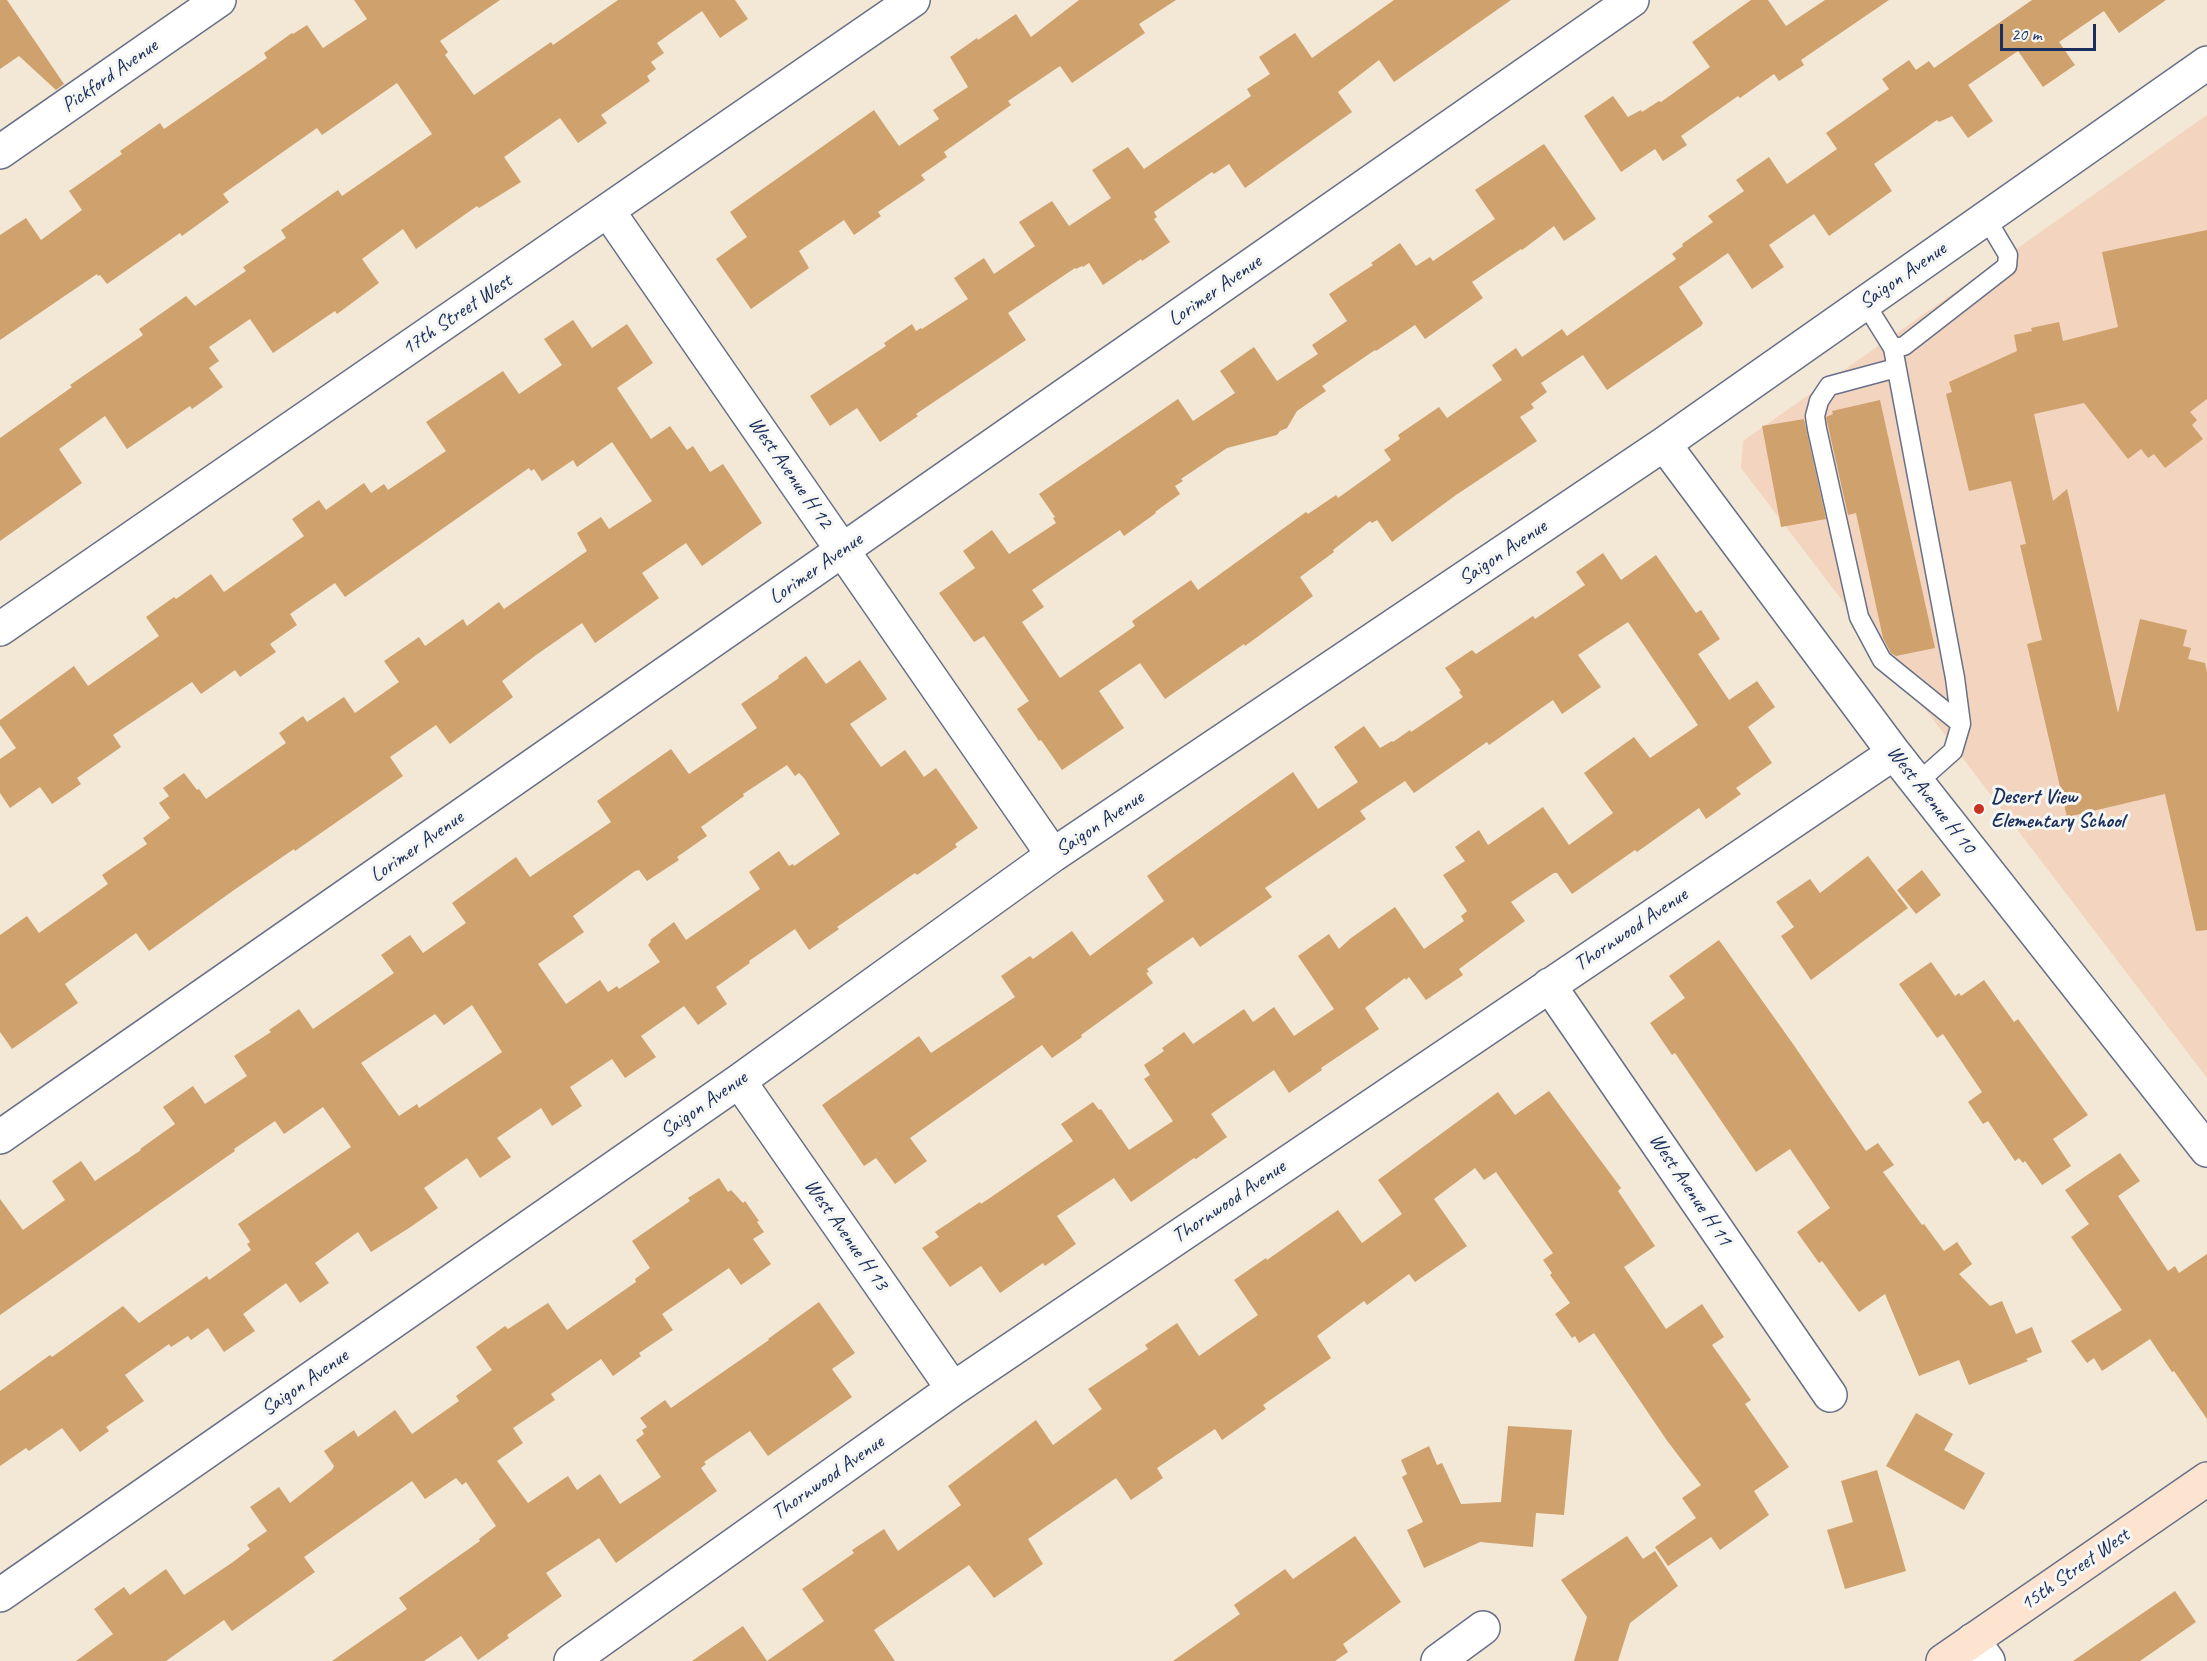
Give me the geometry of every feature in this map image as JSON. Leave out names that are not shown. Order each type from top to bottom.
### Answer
[{"type":"street","name":"Pickford Avenue","points":[[0,152],[219,0]]},
{"type":"street","name":"17th Street West","points":[[0,629],[913,0]]},
{"type":"street","name":"Lorimer Avenue","points":[[0,1137],[1632,0]]},
{"type":"street","name":"Saigon Avenue","points":[[0,1595],[739,1081],[1053,855],[1664,444],[2207,63]]},
{"type":"street","name":"West Avenue H 12","points":[[608,211],[1053,855]]},
{"type":"street","name":"West Avenue H 10","points":[[1664,444],[1917,783],[2207,1150]]},
{"type":"street","name":"Thornwood Avenue","points":[[571,1661],[953,1389],[1894,753]]},
{"type":"street","name":"West Avenue H 11","points":[[1549,986],[1830,1395]]},
{"type":"street","name":"West Avenue H 13","points":[[739,1081],[953,1389]]},
{"type":"street","name":"15th Street West","points":[[1943,1661],[1981,1650],[2207,1479]]},
{"type":"street","points":[[1438,1661],[1483,1628]]},
{"type":"lane","points":[[1893,348],[1904,346],[2007,266],[2008,255],[1986,218]]},
{"type":"lane","points":[[1865,303],[1893,348],[1955,678],[1961,724],[1953,751],[1917,783]]},
{"type":"lane","points":[[1896,368],[1829,386],[1819,401],[1815,416],[1817,429],[1859,617],[1882,660],[1961,724]]},
{"type":"shaded area","points":[[2207,115],[2207,1078],[1741,468],[1743,441]]},
{"type":"building","points":[[0,0],[7,0],[64,84],[56,90],[19,56],[0,69]]},
{"type":"building","points":[[354,0],[500,0],[440,41],[448,52],[445,55],[474,95],[551,42],[553,45],[618,0],[735,0],[748,19],[720,38],[702,11],[657,43],[664,53],[651,62],[656,69],[647,76],[650,81],[601,115],[607,123],[578,143],[560,118],[504,157],[521,182],[479,208],[477,206],[416,249],[403,229],[362,259],[379,283],[337,314],[335,311],[273,353],[250,319],[209,347],[219,361],[209,368],[223,387],[192,409],[190,406],[127,449],[105,416],[59,449],[82,483],[0,541],[0,438],[72,387],[70,385],[143,335],[139,329],[186,296],[195,306],[246,271],[243,267],[286,238],[281,230],[338,190],[342,196],[432,134],[397,83],[322,135],[317,128],[223,194],[229,202],[182,236],[180,233],[107,284],[97,274],[0,340],[0,235],[26,218],[41,240],[82,210],[69,191],[122,154],[120,151],[160,123],[164,129],[267,58],[264,53],[292,33],[307,25],[323,48],[367,19]]},
{"type":"building","points":[[1079,0],[1176,0],[1139,24],[1145,33],[1072,83],[1060,66],[1008,101],[1011,105],[944,152],[947,157],[921,175],[925,180],[878,212],[881,216],[854,235],[844,220],[799,251],[809,268],[751,309],[716,259],[747,237],[730,212],[874,110],[899,146],[939,119],[933,110],[968,87],[950,57],[1016,14],[1031,37]]},
{"type":"building","points":[[1394,0],[1511,0],[1394,82],[1379,60],[1338,92],[1352,112],[1245,188],[1229,164],[1214,174],[1212,172],[1154,212],[1157,217],[1154,219],[1170,242],[1142,261],[1141,259],[1103,285],[1089,263],[1075,268],[1008,313],[1026,340],[916,414],[918,416],[880,442],[857,408],[830,426],[810,396],[886,346],[884,343],[912,324],[916,331],[922,329],[968,299],[954,278],[984,258],[994,274],[1035,246],[1019,222],[1052,201],[1069,226],[1111,198],[1092,170],[1128,147],[1144,169],[1251,96],[1247,89],[1270,74],[1259,57],[1295,33],[1312,58]]},
{"type":"building","points":[[1751,0],[1768,0],[1786,26],[1825,0],[1889,0],[1801,60],[1804,65],[1779,81],[1774,74],[1681,136],[1687,145],[1663,161],[1655,149],[1621,172],[1584,116],[1613,96],[1628,117],[1661,102],[1710,67],[1692,42]]},
{"type":"building","points":[[2032,0],[2166,0],[2119,33],[2104,11],[2059,42],[2075,65],[2043,87],[2018,51],[1968,85],[1993,121],[1968,138],[1952,116],[1939,122],[1937,120],[1874,164],[1892,191],[1829,236],[1814,214],[1769,245],[1784,267],[1752,289],[1728,253],[1679,287],[1703,323],[1701,326],[1607,390],[1583,355],[1541,383],[1547,392],[1531,404],[1534,408],[1520,417],[1537,441],[1456,495],[1392,542],[1377,520],[1372,523],[1370,521],[1300,577],[1313,596],[1245,646],[1244,644],[1165,699],[1140,663],[1099,691],[1124,728],[1062,770],[1017,709],[1029,701],[984,636],[974,642],[939,593],[975,568],[963,551],[992,530],[1009,554],[1056,523],[1053,518],[1055,517],[1039,494],[1178,399],[1193,421],[1235,393],[1220,371],[1254,347],[1277,381],[1318,354],[1312,345],[1347,321],[1329,294],[1373,265],[1371,263],[1400,243],[1416,266],[1430,257],[1433,261],[1495,219],[1475,190],[1544,144],[1596,219],[1564,241],[1554,226],[1472,282],[1483,298],[1425,339],[1415,325],[1375,350],[1322,386],[1326,391],[1297,411],[1287,428],[1277,435],[1227,448],[1181,479],[1183,481],[1175,486],[1180,494],[1156,513],[1124,536],[1120,530],[1032,590],[1044,607],[1022,622],[1060,678],[1135,626],[1132,621],[1191,580],[1198,590],[1306,512],[1308,514],[1336,495],[1338,498],[1391,460],[1384,450],[1400,439],[1398,435],[1439,407],[1447,418],[1502,380],[1492,365],[1516,348],[1522,357],[1562,329],[1567,336],[1676,259],[1672,254],[1683,246],[1682,244],[1713,222],[1708,216],[1744,191],[1736,180],[1769,157],[1787,184],[1837,149],[1826,133],[1889,89],[1882,79],[1909,60],[1916,70],[1929,61],[1934,68]]},
{"type":"building","points":[[2207,230],[2207,399],[2190,412],[2197,420],[2192,425],[2203,439],[2165,468],[2154,454],[2148,458],[2141,449],[2128,459],[2084,403],[2034,414],[2053,501],[2067,489],[2118,713],[2140,619],[2187,630],[2183,646],[2191,648],[2188,659],[2205,663],[2207,672],[2207,930],[2196,931],[2165,794],[2067,817],[2027,644],[2042,640],[2020,545],[2026,544],[2011,481],[1969,491],[1946,394],[1952,392],[1949,382],[2017,351],[2014,335],[2032,331],[2031,328],[2059,322],[2063,341],[2118,327],[2102,252]]},
{"type":"building","points":[[573,320],[592,348],[627,324],[653,363],[617,388],[651,439],[670,426],[687,450],[693,446],[710,472],[723,464],[762,523],[702,566],[686,543],[642,573],[659,598],[595,643],[582,623],[502,681],[513,697],[450,744],[436,725],[390,757],[403,776],[234,890],[149,951],[136,933],[65,984],[78,1003],[12,1049],[0,1032],[0,935],[27,916],[39,933],[108,884],[102,875],[147,844],[143,838],[170,818],[159,803],[169,796],[163,788],[184,773],[206,799],[286,743],[279,733],[303,716],[307,722],[344,697],[355,713],[399,682],[384,661],[419,637],[425,646],[463,619],[467,626],[499,602],[504,609],[587,551],[577,533],[601,517],[609,529],[652,501],[612,442],[577,467],[573,460],[542,481],[534,469],[531,471],[529,468],[345,597],[335,583],[290,614],[297,625],[270,644],[276,652],[240,677],[235,670],[201,694],[192,682],[113,735],[121,747],[77,778],[81,784],[52,804],[40,787],[10,808],[0,793],[0,759],[16,748],[0,725],[0,720],[74,666],[88,686],[159,636],[146,617],[174,597],[176,599],[211,574],[224,592],[304,536],[292,519],[319,500],[326,510],[364,483],[371,493],[384,484],[388,490],[446,451],[426,422],[503,371],[519,394],[562,365],[544,339]]},
{"type":"building","points":[[1880,400],[1935,648],[1896,656],[1891,653],[1883,638],[1856,513],[1848,515],[1826,417],[1833,414],[1832,411]]},
{"type":"building","points":[[1804,419],[1826,519],[1781,527],[1762,426]]},
{"type":"building","points":[[1603,553],[1621,580],[1656,555],[1696,613],[1701,610],[1720,639],[1698,654],[1729,700],[1757,681],[1775,707],[1748,727],[1772,763],[1736,788],[1741,794],[1706,819],[1699,808],[1572,894],[1557,873],[1554,873],[1511,902],[1525,921],[1459,969],[1463,975],[1426,1000],[1409,977],[1406,980],[1405,978],[1365,1008],[1379,1029],[1321,1068],[1322,1070],[1289,1093],[1274,1070],[1211,1114],[1227,1137],[1131,1202],[1114,1178],[1057,1216],[1076,1244],[1045,1266],[1043,1263],[1000,1293],[981,1266],[950,1287],[922,1248],[939,1237],[935,1232],[980,1202],[981,1204],[1073,1141],[1061,1124],[1093,1102],[1099,1110],[1101,1109],[1129,1150],[1173,1121],[1144,1079],[1150,1075],[1144,1065],[1164,1051],[1162,1048],[1184,1032],[1193,1044],[1244,1009],[1253,1022],[1274,1007],[1294,1036],[1334,1009],[1298,956],[1329,934],[1339,949],[1395,907],[1424,949],[1464,921],[1461,916],[1467,911],[1443,875],[1465,861],[1455,847],[1479,830],[1488,845],[1543,807],[1569,845],[1613,813],[1584,773],[1634,737],[1650,758],[1698,725],[1628,622],[1578,655],[1601,687],[1562,714],[1553,700],[1489,745],[1487,742],[1414,793],[1405,781],[1360,811],[1366,819],[1265,888],[1272,897],[1200,947],[1193,937],[1147,969],[1149,972],[1146,973],[1153,983],[1081,1035],[1082,1037],[1052,1058],[1042,1045],[910,1138],[927,1161],[895,1184],[876,1158],[864,1166],[822,1105],[919,1036],[931,1053],[1015,997],[1001,976],[1030,956],[1033,959],[1072,931],[1090,956],[1164,901],[1147,876],[1293,772],[1318,809],[1358,782],[1334,747],[1364,726],[1380,748],[1410,730],[1411,732],[1463,697],[1445,668],[1472,650],[1476,654],[1533,616],[1535,619],[1585,585],[1576,572]]},
{"type":"building","points":[[806,656],[826,684],[860,660],[887,699],[850,724],[881,767],[905,750],[924,777],[936,768],[978,828],[955,844],[957,847],[837,927],[839,929],[809,950],[795,929],[749,961],[750,963],[716,987],[727,1004],[698,1025],[684,1006],[641,1036],[656,1057],[625,1078],[612,1059],[570,1087],[582,1106],[552,1126],[541,1108],[497,1138],[511,1157],[480,1178],[467,1158],[424,1188],[438,1208],[409,1228],[371,1252],[358,1232],[315,1263],[329,1283],[300,1303],[286,1283],[243,1314],[255,1331],[224,1352],[208,1328],[191,1340],[188,1336],[171,1347],[169,1344],[125,1375],[144,1401],[106,1427],[109,1431],[80,1452],[62,1428],[29,1451],[26,1448],[0,1466],[0,1391],[123,1306],[139,1323],[207,1276],[209,1280],[251,1250],[247,1244],[250,1242],[238,1224],[351,1147],[323,1107],[284,1134],[275,1121],[0,1315],[0,1199],[23,1230],[65,1200],[52,1181],[81,1161],[95,1181],[141,1150],[175,1124],[163,1107],[193,1086],[205,1104],[247,1076],[234,1056],[271,1032],[269,1030],[299,1009],[313,1029],[394,973],[381,955],[410,935],[423,953],[466,923],[452,903],[516,857],[530,877],[611,822],[597,801],[671,749],[689,774],[757,728],[741,704],[779,678],[778,676]],"holes":[[[787,765],[795,776],[799,773],[804,778],[840,834],[794,866],[793,864],[789,866],[779,851],[749,872],[760,889],[686,940],[674,922],[650,940],[648,945],[660,962],[619,989],[617,986],[608,992],[600,980],[566,1004],[538,964],[584,932],[573,916],[635,871],[639,870],[647,881],[679,860],[677,857],[707,836],[701,827],[744,796],[743,794]],[[472,1005],[502,1052],[419,1108],[417,1104],[399,1116],[361,1063],[435,1014],[444,1025]]]},
{"type":"building","points":[[1868,856],[1908,908],[1811,980],[1781,936],[1794,927],[1776,902],[1810,879],[1820,893]]},
{"type":"building","points":[[1922,870],[1941,895],[1916,914],[1897,890]]},
{"type":"building","points":[[1719,940],[1866,1151],[1878,1143],[1894,1165],[1883,1172],[1922,1225],[1924,1224],[1944,1251],[1957,1242],[1972,1264],[1959,1274],[1990,1306],[2002,1301],[2016,1334],[2032,1327],[2042,1352],[2026,1359],[2028,1361],[1969,1385],[1959,1360],[1919,1376],[1885,1294],[1859,1312],[1822,1261],[1819,1263],[1797,1232],[1830,1208],[1790,1149],[1756,1172],[1675,1053],[1672,1055],[1650,1023],[1685,998],[1669,976]]},
{"type":"building","points":[[1931,962],[1955,996],[1959,993],[1961,996],[1984,980],[2014,1022],[2018,1019],[2088,1115],[2053,1139],[2071,1166],[2042,1185],[2025,1161],[2023,1163],[2019,1158],[2015,1161],[1988,1121],[1983,1124],[1968,1102],[1982,1092],[1943,1034],[1937,1038],[1899,984]]},
{"type":"building","points":[[1549,1091],[1621,1188],[1618,1191],[1655,1246],[1624,1267],[1666,1329],[1702,1304],[1724,1337],[1712,1345],[1751,1400],[1745,1404],[1789,1467],[1754,1491],[1769,1515],[1720,1550],[1711,1537],[1668,1566],[1655,1547],[1696,1518],[1682,1498],[1701,1485],[1668,1442],[1594,1333],[1579,1343],[1575,1336],[1572,1338],[1555,1314],[1570,1303],[1550,1275],[1552,1273],[1543,1260],[1553,1253],[1496,1172],[1484,1180],[1475,1168],[1434,1199],[1467,1246],[1415,1282],[1409,1274],[1367,1305],[1364,1301],[1317,1336],[1331,1358],[1263,1405],[1266,1409],[1222,1440],[1215,1429],[1157,1468],[1163,1478],[1131,1500],[1116,1478],[1028,1539],[1043,1564],[994,1598],[969,1565],[874,1630],[895,1661],[767,1661],[824,1621],[802,1589],[854,1553],[852,1550],[884,1529],[898,1551],[961,1505],[948,1486],[1036,1420],[1053,1445],[1102,1409],[1088,1389],[1148,1349],[1145,1345],[1177,1323],[1199,1356],[1258,1315],[1234,1280],[1266,1258],[1267,1260],[1338,1210],[1362,1243],[1402,1214],[1378,1180],[1498,1092],[1515,1115]]},
{"type":"building","points":[[2120,1153],[2140,1181],[2118,1196],[2168,1271],[2175,1266],[2179,1273],[2207,1254],[2207,1419],[2150,1339],[2102,1371],[2094,1358],[2087,1363],[2071,1341],[2122,1310],[2071,1237],[2089,1224],[2065,1190]]},
{"type":"building","points":[[719,1178],[728,1192],[731,1190],[743,1203],[745,1201],[759,1221],[757,1222],[764,1232],[753,1239],[771,1264],[741,1285],[729,1268],[662,1314],[673,1330],[639,1353],[641,1356],[613,1376],[601,1359],[551,1394],[555,1400],[513,1428],[523,1443],[497,1461],[528,1503],[568,1476],[577,1490],[600,1474],[620,1504],[661,1477],[636,1440],[644,1434],[642,1430],[647,1427],[640,1418],[665,1400],[671,1408],[819,1302],[855,1353],[832,1369],[852,1397],[768,1456],[750,1431],[704,1462],[706,1464],[701,1468],[717,1491],[616,1563],[599,1538],[546,1573],[562,1596],[507,1635],[509,1638],[478,1660],[461,1636],[424,1661],[332,1661],[407,1609],[399,1598],[480,1541],[479,1539],[496,1526],[466,1482],[462,1485],[456,1478],[425,1499],[412,1481],[304,1557],[315,1572],[232,1631],[224,1620],[166,1661],[76,1661],[113,1634],[94,1609],[124,1587],[130,1595],[166,1569],[184,1595],[233,1562],[250,1549],[247,1545],[267,1531],[250,1507],[279,1487],[290,1503],[332,1470],[334,1466],[324,1451],[354,1430],[358,1437],[395,1410],[412,1434],[459,1401],[456,1396],[492,1370],[476,1347],[505,1326],[508,1329],[548,1303],[567,1330],[636,1282],[635,1279],[650,1268],[632,1241],[690,1201],[688,1198]]},
{"type":"building","points":[[1916,1413],[1953,1434],[1944,1450],[1985,1473],[1964,1510],[1886,1466]]},
{"type":"building","points":[[1508,1426],[1572,1430],[1564,1515],[1536,1513],[1533,1547],[1480,1542],[1424,1568],[1407,1530],[1423,1522],[1402,1477],[1407,1474],[1401,1460],[1429,1446],[1437,1465],[1442,1463],[1461,1504],[1501,1502]]},
{"type":"building","points":[[1877,1470],[1906,1571],[1845,1589],[1827,1530],[1853,1522],[1841,1481]]},
{"type":"building","points":[[1355,1536],[1401,1602],[1343,1644],[1348,1652],[1335,1661],[1173,1661],[1240,1614],[1234,1605],[1285,1569],[1293,1579]]},
{"type":"building","points":[[1627,1536],[1643,1559],[1655,1551],[1678,1586],[1630,1623],[1618,1661],[1574,1661],[1587,1617],[1561,1580]]},
{"type":"building","points":[[2175,1591],[2196,1622],[2140,1661],[2073,1661]]},
{"type":"building","points":[[743,1626],[767,1661],[692,1661]]},
{"type":"place","name":"Desert View Elementary School","points":[[1979,809]]}]
